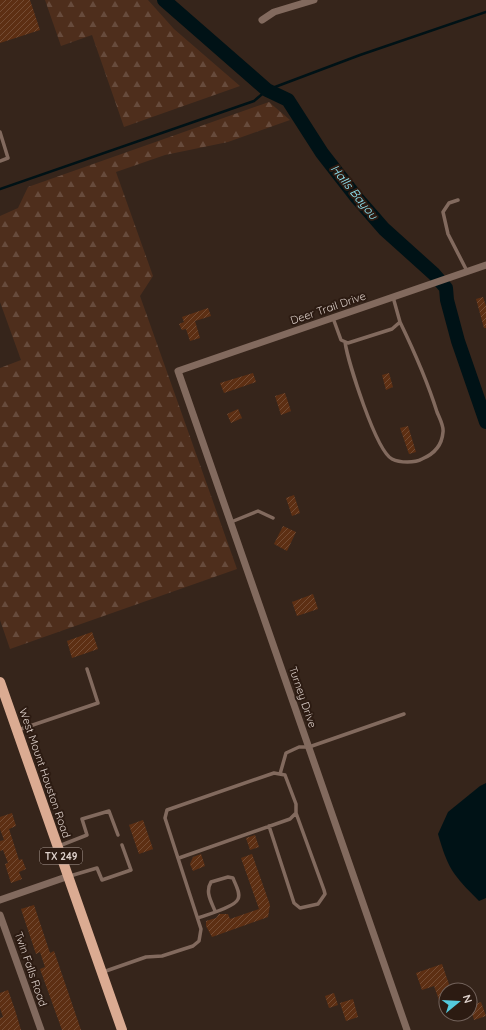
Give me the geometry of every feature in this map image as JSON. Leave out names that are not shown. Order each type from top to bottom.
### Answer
[{"type":"main road","name":"West Mount Houston Road","points":[[0,682],[122,1030]]},
{"type":"street","points":[[262,20],[274,12],[314,0]]},
{"type":"street","name":"Deer Trail Drive","points":[[178,371],[486,265]]},
{"type":"street","name":"Turney Drive","points":[[178,371],[407,1030]]},
{"type":"street","points":[[0,900],[68,876]]},
{"type":"street","name":"Twin Falls Road","points":[[0,915],[41,1030]]},
{"type":"lane","points":[[0,132],[8,158],[0,161]]},
{"type":"lane","points":[[458,200],[449,203],[443,212],[448,234],[467,272]]},
{"type":"lane","points":[[345,342],[348,362],[380,446],[392,459],[407,462],[420,460],[432,454],[440,444],[443,430],[426,377],[400,322],[393,297]]},
{"type":"lane","points":[[333,318],[341,340],[352,343],[392,329],[400,322]]},
{"type":"lane","points":[[230,522],[258,511],[273,518]]},
{"type":"lane","points":[[17,730],[98,703],[87,669]]},
{"type":"lane","points":[[280,774],[286,753],[299,747],[309,747],[404,714]]},
{"type":"lane","points":[[102,972],[146,957],[162,956],[193,946],[199,941],[201,929],[178,863],[179,858],[165,818],[167,810],[274,773],[285,775],[296,804],[296,813],[325,894],[318,904],[300,908],[294,903],[269,826]]},
{"type":"lane","points":[[58,847],[87,835],[82,819],[109,811],[118,835]]},
{"type":"lane","points":[[179,858],[290,819],[296,813]]},
{"type":"lane","points":[[68,876],[97,868],[102,880],[131,870],[122,845]]},
{"type":"lane","points":[[198,918],[234,904],[238,899],[239,892],[233,878],[228,877],[211,882],[208,886],[208,892],[215,911]]},
{"type":"green space","points":[[45,0],[148,0],[174,29],[240,86],[124,127],[92,35],[61,46]]},
{"type":"green space","points":[[269,102],[290,120],[228,142],[165,155],[116,172],[153,276],[140,296],[237,569],[10,649],[0,620],[0,368],[21,360],[0,302],[0,216],[18,208],[28,187]]},
{"type":"shaded area","points":[[486,783],[486,898],[479,901],[452,871],[445,856],[438,834],[448,812],[480,786]]},
{"type":"building","points":[[0,0],[30,0],[40,30],[0,43]]},
{"type":"building","points":[[483,297],[486,306],[486,328],[484,328],[476,299]]},
{"type":"building","points":[[208,308],[211,316],[195,321],[200,338],[190,341],[186,329],[182,330],[179,324],[184,322],[182,317]]},
{"type":"building","points":[[253,373],[256,382],[224,393],[220,383]]},
{"type":"building","points":[[389,373],[393,387],[386,390],[382,375]]},
{"type":"building","points":[[285,393],[291,411],[281,415],[275,396]]},
{"type":"building","points":[[238,409],[242,418],[231,423],[227,414]]},
{"type":"building","points":[[408,426],[416,452],[409,454],[400,428]]},
{"type":"building","points":[[294,495],[300,513],[292,516],[286,498]]},
{"type":"building","points":[[283,526],[296,532],[287,551],[274,544]]},
{"type":"building","points":[[313,594],[318,609],[297,616],[292,602]]},
{"type":"building","points":[[92,632],[98,649],[72,658],[67,641]]},
{"type":"building","points":[[12,813],[16,826],[9,829],[19,860],[22,859],[26,869],[19,872],[22,879],[11,883],[5,864],[8,863],[3,850],[0,851],[0,841],[4,840],[0,829],[0,817]]},
{"type":"building","points":[[143,820],[153,849],[139,854],[129,825]]},
{"type":"building","points":[[255,835],[259,847],[250,850],[246,838]]},
{"type":"building","points":[[201,854],[205,866],[193,871],[190,864],[193,857]]},
{"type":"building","points":[[252,854],[270,905],[268,917],[212,937],[206,926],[206,921],[216,918],[219,914],[228,914],[230,919],[259,909],[241,858]]},
{"type":"building","points":[[34,905],[50,953],[54,951],[81,1030],[62,1030],[40,969],[45,967],[40,952],[36,954],[21,909]]},
{"type":"building","points":[[442,964],[448,982],[438,982],[438,997],[434,986],[422,990],[416,973]]},
{"type":"building","points":[[8,990],[21,1030],[0,1030],[0,1018],[3,1017],[0,1008],[0,993]]},
{"type":"building","points":[[334,993],[338,1005],[329,1008],[325,996]]},
{"type":"building","points":[[353,999],[358,1017],[346,1021],[340,1003]]},
{"type":"building","points":[[481,1002],[486,1016],[478,1019],[478,1003]]},
{"type":"waterway","name":"Halls Bayou","points":[[164,0],[267,90],[288,100],[322,153],[357,198],[384,229],[434,274],[446,288],[447,300],[458,341],[486,422]]},
{"type":"waterway","points":[[0,189],[254,101],[267,90],[360,55],[486,12]]}]
